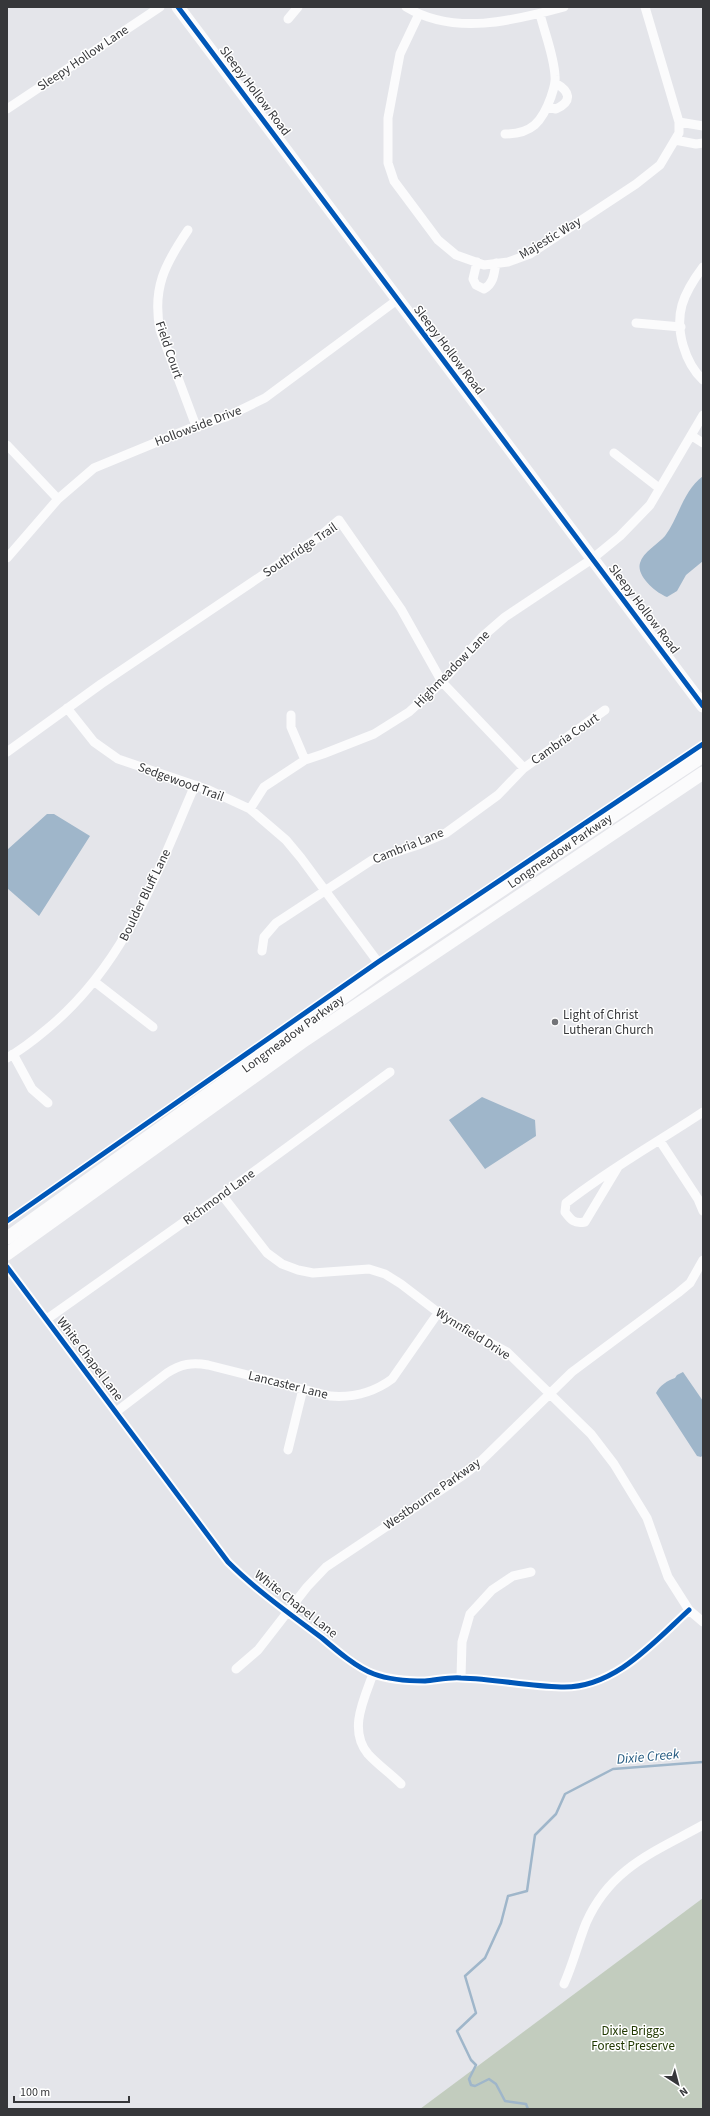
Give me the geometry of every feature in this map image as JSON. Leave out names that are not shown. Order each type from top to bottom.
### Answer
[{"type":"street","name":"Sleepy Hollow Lane","points":[[7,109],[160,7]]},
{"type":"street","name":"Sleepy Hollow Road","points":[[178,7],[703,706]]},
{"type":"street","points":[[288,19],[298,7]]},
{"type":"street","points":[[406,7],[431,19],[468,24],[498,23],[564,7]]},
{"type":"street","name":"Majestic Way","points":[[419,14],[400,54],[388,118],[388,163],[394,181],[438,240],[456,256],[484,264],[508,262],[530,254],[636,184],[660,165],[679,133],[679,122],[645,7]]},
{"type":"street","points":[[505,134],[518,134],[530,129],[543,116],[555,83],[552,61],[540,14]]},
{"type":"street","points":[[547,107],[556,109],[566,101],[568,96],[566,90],[555,83]]},
{"type":"street","points":[[679,122],[703,126]]},
{"type":"street","points":[[675,140],[696,144],[703,143]]},
{"type":"street","name":"Field Court","points":[[188,230],[165,270],[157,298],[157,313],[160,330],[196,426]]},
{"type":"street","points":[[477,262],[473,279],[476,285],[484,289],[489,286],[493,280],[496,263]]},
{"type":"street","points":[[703,267],[694,278],[681,306],[681,327],[687,360],[703,380]]},
{"type":"street","name":"Hollowside Drive","points":[[7,558],[58,499],[94,468],[196,426],[226,416],[265,398],[397,300]]},
{"type":"street","points":[[636,323],[681,327]]},
{"type":"street","points":[[703,415],[692,436],[703,443]]},
{"type":"street","name":"Highmeadow Lane","points":[[250,810],[264,787],[305,760],[374,734],[398,720],[442,682],[482,637],[505,617],[592,559],[620,536],[650,504],[692,436]]},
{"type":"street","points":[[7,445],[58,499]]},
{"type":"street","points":[[614,453],[659,488]]},
{"type":"street","name":"Southridge Trail","points":[[7,752],[67,708],[319,537],[339,520],[400,609],[442,682],[524,768]]},
{"type":"street","name":"Sedgewood Trail","points":[[67,708],[84,732],[105,751],[129,764],[195,785],[250,810],[286,840],[325,889],[383,969]]},
{"type":"street","name":"Cambria Court","points":[[524,768],[605,710]]},
{"type":"street","points":[[291,716],[291,727],[305,760]]},
{"type":"street","name":"Longmeadow Parkway","points":[[7,1238],[383,969],[703,756]]},
{"type":"street","name":"Cambria Lane","points":[[262,951],[264,937],[276,923],[325,889],[372,860],[418,845],[446,833],[498,795],[524,768]]},
{"type":"street","name":"Longmeadow Parkway","points":[[7,1254],[305,1040],[703,773]]},
{"type":"street","name":"Boulder Bluff Lane","points":[[10,1056],[60,1019],[95,982],[122,943],[140,912],[195,785]]},
{"type":"street","points":[[95,982],[153,1027]]},
{"type":"street","points":[[10,1056],[32,1089],[48,1103]]},
{"type":"street","name":"Richmond Lane","points":[[47,1319],[222,1195],[390,1072]]},
{"type":"street","points":[[618,1167],[585,1222],[578,1223],[570,1219],[565,1212],[566,1203],[618,1167],[703,1112]]},
{"type":"street","points":[[660,1141],[698,1199],[703,1211]]},
{"type":"street","name":"Wynnfield Drive","points":[[222,1195],[267,1253],[282,1264],[298,1270],[313,1273],[369,1269],[385,1274],[401,1284],[438,1313],[507,1352],[591,1434],[631,1490],[647,1518],[668,1577],[689,1610],[703,1622]]},
{"type":"street","name":"Westbourne Parkway","points":[[236,1669],[258,1650],[287,1612],[326,1567],[465,1474],[480,1462],[572,1372],[690,1283],[703,1260]]},
{"type":"street","name":"White Chapel Lane","points":[[7,1267],[228,1562],[240,1574],[287,1612],[344,1656],[373,1674],[411,1681],[461,1677],[563,1688],[596,1681],[614,1673],[638,1657],[689,1610]]},
{"type":"street","name":"Lancaster Lane","points":[[116,1412],[176,1367],[188,1364],[208,1364],[302,1389],[347,1398],[364,1394],[383,1386],[392,1379],[402,1367],[438,1313]]},
{"type":"street","points":[[288,1450],[302,1389]]},
{"type":"street","points":[[461,1677],[462,1642],[470,1614],[492,1590],[513,1576],[531,1572]]},
{"type":"street","points":[[373,1674],[358,1718],[360,1737],[368,1754],[401,1784]]},
{"type":"street","points":[[564,1984],[587,1922],[595,1906],[610,1886],[625,1870],[641,1858],[703,1825]]},
{"type":"green space","name":"Dixie Briggs Forest Preserve","points":[[703,1898],[703,2109],[420,2109]]},
{"type":"water","points":[[703,476],[703,561],[686,575],[677,591],[667,597],[653,588],[644,578],[641,573],[640,563],[644,555],[665,536],[691,489]]},
{"type":"water","points":[[47,814],[54,814],[90,836],[39,916],[7,888],[7,850]]},
{"type":"water","points":[[482,1097],[535,1120],[536,1136],[485,1169],[449,1120]]},
{"type":"water","points":[[683,1372],[703,1401],[703,1455],[701,1457],[697,1456],[656,1393],[664,1384]]},
{"type":"waterway","name":"Dixie Creek","points":[[528,2109],[526,2104],[505,2101],[496,2084],[489,2079],[475,2086],[471,2085],[469,2079],[476,2065],[471,2060],[457,2031],[476,2013],[465,1976],[485,1958],[501,1923],[508,1896],[527,1891],[535,1835],[556,1814],[565,1794],[613,1769],[703,1762]]},
{"type":"cycle path","points":[[178,7],[703,706]]},
{"type":"cycle path","points":[[7,1221],[378,962],[703,744]]},
{"type":"cycle path","points":[[7,1267],[228,1562],[274,1602],[361,1668],[374,1674],[393,1679],[425,1681],[456,1678],[561,1687],[580,1686],[616,1672],[632,1661],[662,1636],[689,1610]]},
{"type":"place","name":"Light of Christ Lutheran Church","points":[[555,1022]]}]
